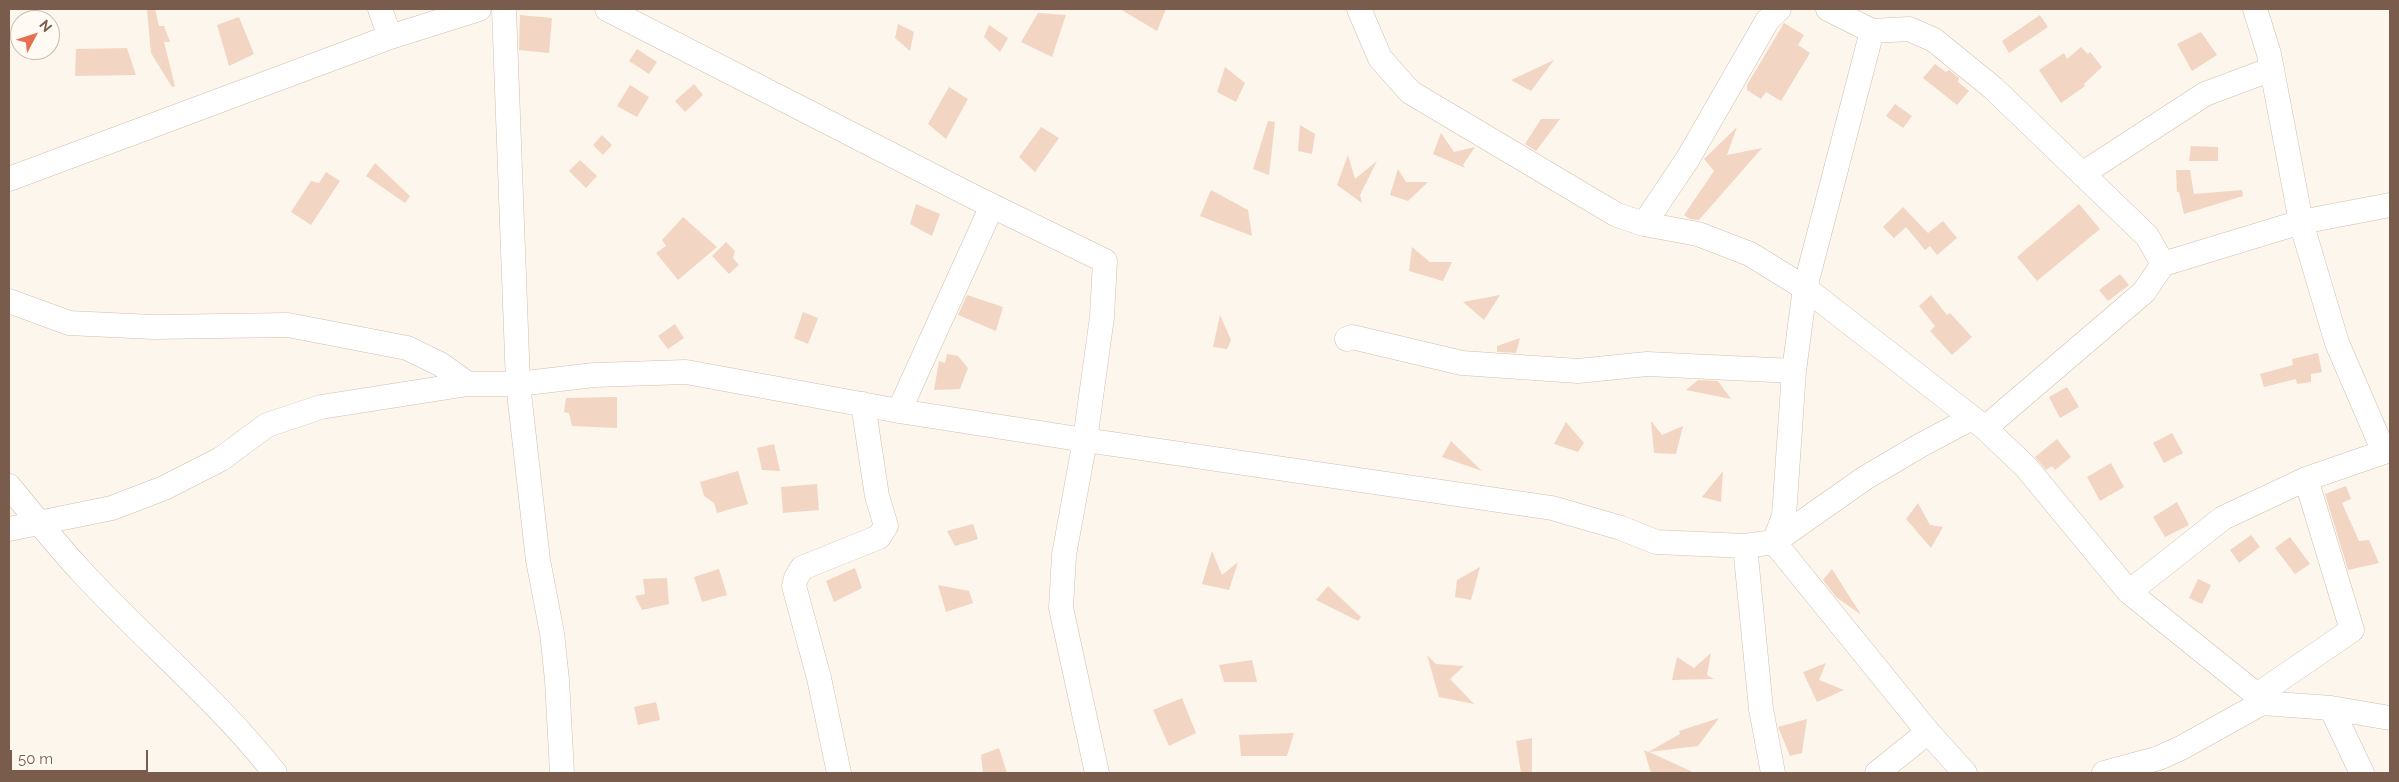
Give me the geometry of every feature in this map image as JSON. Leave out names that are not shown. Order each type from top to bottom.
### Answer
[{"type":"street","points":[[380,9],[390,37]]},
{"type":"street","points":[[9,179],[390,37],[479,9]]},
{"type":"street","points":[[504,9],[518,384],[538,560],[552,633],[558,680],[562,773]]},
{"type":"street","points":[[608,9],[992,206],[1105,261],[1102,317],[1085,440],[1064,555],[1061,608],[1097,773]]},
{"type":"street","points":[[1359,9],[1380,58],[1410,92],[1617,215],[1644,224],[1706,237],[1750,254],[1805,288],[1979,423],[2026,468],[2129,592],[2260,699],[2390,718]]},
{"type":"street","points":[[1828,9],[1872,31],[1909,29],[1934,40],[1993,88],[2147,236],[2163,264]]},
{"type":"street","points":[[2129,592],[2222,518],[2306,479],[2387,451],[2337,343],[2301,222],[2272,69],[2255,9]]},
{"type":"street","points":[[1644,224],[1687,160],[1765,13]]},
{"type":"street","points":[[1774,542],[1784,516],[1794,371],[1805,288],[1872,31]]},
{"type":"street","points":[[2082,174],[2205,94],[2272,69]]},
{"type":"street","points":[[9,529],[112,508],[164,488],[220,459],[268,425],[321,407],[468,384],[518,384],[594,375],[686,372],[899,411],[1552,508],[1605,522],[1656,542],[1746,546],[1774,542],[1865,478],[1921,445],[1979,423],[2144,292],[2163,264],[2301,222],[2390,205]]},
{"type":"street","points":[[899,411],[992,206]]},
{"type":"street","points":[[9,302],[69,323],[153,327],[288,325],[407,348],[440,364],[468,384]]},
{"type":"street","points":[[1347,339],[1352,336],[1462,363],[1578,371],[1646,364],[1794,371]]},
{"type":"street","points":[[840,773],[819,678],[794,586],[802,568],[880,537],[886,526],[877,496],[862,404]]},
{"type":"street","points":[[2104,773],[2162,765],[2181,748],[2260,699],[2352,630],[2306,479]]},
{"type":"street","points":[[9,486],[80,570],[194,685],[262,756],[275,773]]},
{"type":"street","points":[[1774,542],[1928,732],[1965,773]]},
{"type":"street","points":[[1746,546],[1761,709],[1773,773]]},
{"type":"street","points":[[2331,708],[2362,773]]},
{"type":"street","points":[[1877,773],[1928,732]]},
{"type":"building","points":[[155,9],[159,26],[164,26],[170,42],[164,42],[175,86],[172,87],[151,53],[147,10]]},
{"type":"building","points":[[1120,9],[1166,9],[1157,31]]},
{"type":"building","points":[[1038,13],[1066,15],[1052,57],[1021,42]]},
{"type":"building","points":[[520,15],[552,18],[549,53],[519,50]]},
{"type":"building","points":[[2040,15],[2048,27],[2009,53],[2002,41]]},
{"type":"building","points":[[239,17],[254,54],[229,66],[217,25]]},
{"type":"building","points":[[1784,23],[1804,35],[1798,45],[1810,53],[1781,101],[1766,92],[1761,99],[1747,90],[1747,85]]},
{"type":"building","points":[[898,24],[914,32],[910,51],[895,38]]},
{"type":"building","points":[[989,25],[1008,38],[1000,52],[984,37]]},
{"type":"building","points":[[2201,32],[2217,55],[2192,71],[2177,44]]},
{"type":"building","points":[[2081,47],[2088,54],[2090,52],[2102,67],[2084,84],[2085,86],[2061,103],[2039,70],[2064,53],[2067,59]]},
{"type":"building","points":[[127,48],[136,75],[75,76],[76,49]]},
{"type":"building","points":[[637,49],[657,62],[649,74],[629,61]]},
{"type":"building","points":[[1554,60],[1531,91],[1511,80]]},
{"type":"building","points":[[1935,64],[1946,72],[1949,70],[1959,78],[1958,82],[1969,91],[1957,105],[1923,78]]},
{"type":"building","points":[[1225,67],[1245,83],[1236,102],[1217,92]]},
{"type":"building","points":[[694,84],[703,95],[685,112],[675,101]]},
{"type":"building","points":[[630,85],[649,97],[637,117],[617,106]]},
{"type":"building","points":[[949,87],[968,99],[946,139],[928,124]]},
{"type":"building","points":[[1895,104],[1912,116],[1903,128],[1886,116]]},
{"type":"building","points":[[1541,119],[1560,119],[1536,151],[1525,144]]},
{"type":"building","points":[[1268,121],[1275,122],[1269,175],[1253,169]]},
{"type":"building","points":[[1300,125],[1315,134],[1312,154],[1298,151]]},
{"type":"building","points":[[1041,127],[1059,138],[1035,172],[1019,157]]},
{"type":"building","points":[[1737,127],[1727,155],[1762,148],[1699,220],[1690,219],[1684,215],[1714,171],[1704,159]]},
{"type":"building","points":[[1441,133],[1454,152],[1475,147],[1463,165],[1465,168],[1433,154]]},
{"type":"building","points":[[602,135],[612,145],[603,155],[593,145]]},
{"type":"building","points":[[2191,146],[2218,147],[2218,161],[2189,161]]},
{"type":"building","points":[[1348,155],[1355,179],[1377,161],[1360,195],[1362,203],[1337,185]]},
{"type":"building","points":[[580,160],[597,176],[586,188],[569,171]]},
{"type":"building","points":[[375,163],[410,196],[405,203],[366,176]]},
{"type":"building","points":[[1398,169],[1406,182],[1428,182],[1408,201],[1390,195]]},
{"type":"building","points":[[2176,170],[2190,170],[2194,194],[2242,190],[2243,196],[2184,214],[2179,192],[2177,192]]},
{"type":"building","points":[[326,172],[340,181],[311,225],[291,212],[311,181],[319,183]]},
{"type":"building","points":[[1211,190],[1248,210],[1252,236],[1200,216]]},
{"type":"building","points":[[916,204],[940,214],[932,236],[910,224]]},
{"type":"building","points":[[2079,204],[2100,229],[2037,281],[2017,257]]},
{"type":"building","points":[[1903,207],[1928,233],[1943,221],[1957,238],[1937,255],[1930,246],[1925,250],[1906,227],[1894,238],[1883,227]]},
{"type":"building","points":[[683,217],[717,247],[678,280],[656,253],[666,246],[662,240]]},
{"type":"building","points":[[726,242],[735,251],[733,258],[739,265],[729,274],[712,256]]},
{"type":"building","points":[[1412,247],[1430,262],[1452,262],[1443,281],[1409,271]]},
{"type":"building","points":[[2120,274],[2129,285],[2108,301],[2099,290]]},
{"type":"building","points":[[967,295],[1003,307],[996,331],[958,315]]},
{"type":"building","points":[[1500,295],[1484,320],[1463,302]]},
{"type":"building","points":[[1931,295],[1947,315],[1950,313],[1972,337],[1952,355],[1930,331],[1935,326],[1919,306]]},
{"type":"building","points":[[803,312],[818,318],[808,344],[794,338]]},
{"type":"building","points":[[1220,315],[1231,340],[1227,349],[1213,347]]},
{"type":"building","points":[[675,324],[684,338],[668,349],[658,336]]},
{"type":"building","points":[[1520,338],[1516,353],[1497,352],[1497,346]]},
{"type":"building","points":[[2318,353],[2322,372],[2311,374],[2311,382],[2297,384],[2296,379],[2264,387],[2260,374],[2293,365],[2292,359]]},
{"type":"building","points":[[947,354],[958,356],[968,368],[960,389],[934,390],[939,361],[945,363]]},
{"type":"building","points":[[1698,380],[1718,381],[1731,399],[1686,390]]},
{"type":"building","points":[[2067,387],[2079,407],[2060,418],[2049,397]]},
{"type":"building","points":[[617,397],[617,428],[572,426],[569,413],[564,412],[566,398]]},
{"type":"building","points":[[1651,421],[1662,435],[1683,426],[1676,454],[1654,453]]},
{"type":"building","points":[[1566,422],[1584,443],[1578,452],[1554,444]]},
{"type":"building","points":[[2172,433],[2183,453],[2164,463],[2153,443]]},
{"type":"building","points":[[2057,439],[2071,457],[2055,470],[2052,466],[2046,470],[2035,457]]},
{"type":"building","points":[[1451,441],[1482,471],[1442,457]]},
{"type":"building","points":[[774,444],[780,471],[762,470],[757,448]]},
{"type":"building","points":[[2111,463],[2124,487],[2100,501],[2087,477]]},
{"type":"building","points":[[738,471],[748,504],[717,513],[714,503],[704,496],[700,482]]},
{"type":"building","points":[[1723,471],[1721,502],[1702,497]]},
{"type":"building","points":[[817,484],[819,510],[783,513],[781,487]]},
{"type":"building","points":[[2346,486],[2351,499],[2342,503],[2359,541],[2369,540],[2379,563],[2348,570],[2325,494]]},
{"type":"building","points":[[2177,502],[2189,525],[2165,537],[2153,517]]},
{"type":"building","points":[[1918,503],[1930,525],[1943,527],[1931,548],[1906,519]]},
{"type":"building","points":[[973,524],[978,539],[955,546],[947,531]]},
{"type":"building","points":[[2251,535],[2260,547],[2239,563],[2230,550]]},
{"type":"building","points":[[2290,537],[2310,564],[2295,574],[2275,548]]},
{"type":"building","points":[[1212,551],[1222,575],[1238,562],[1229,590],[1202,584]]},
{"type":"building","points":[[1480,567],[1471,600],[1455,597],[1457,580]]},
{"type":"building","points":[[855,568],[862,588],[834,602],[826,581]]},
{"type":"building","points":[[719,569],[727,595],[702,602],[694,577]]},
{"type":"building","points":[[1832,569],[1860,614],[1836,597],[1823,580]]},
{"type":"building","points":[[667,578],[669,604],[642,610],[635,596],[645,594],[643,579]]},
{"type":"building","points":[[2198,579],[2211,585],[2202,604],[2189,598]]},
{"type":"building","points":[[938,585],[969,591],[973,603],[946,612]]},
{"type":"building","points":[[1328,586],[1361,617],[1358,621],[1316,600]]},
{"type":"building","points":[[1711,653],[1707,675],[1714,679],[1672,680],[1677,657],[1694,668]]},
{"type":"building","points":[[1427,655],[1436,664],[1464,666],[1450,679],[1474,704],[1439,697]]},
{"type":"building","points":[[1252,660],[1257,682],[1224,682],[1219,665]]},
{"type":"building","points":[[1826,663],[1819,680],[1844,690],[1817,702],[1803,672]]},
{"type":"building","points":[[1182,698],[1196,733],[1169,746],[1153,710]]},
{"type":"building","points":[[656,702],[660,720],[638,725],[634,707]]},
{"type":"building","points":[[1719,718],[1698,746],[1649,752],[1695,773],[1651,773],[1644,750],[1648,752],[1680,734],[1679,731]]},
{"type":"building","points":[[1807,719],[1802,753],[1790,756],[1778,727]]},
{"type":"building","points":[[1294,733],[1287,756],[1241,756],[1239,735]]},
{"type":"building","points":[[1532,738],[1532,773],[1521,773],[1516,741]]},
{"type":"building","points":[[999,748],[1007,773],[983,773],[981,755]]}]
